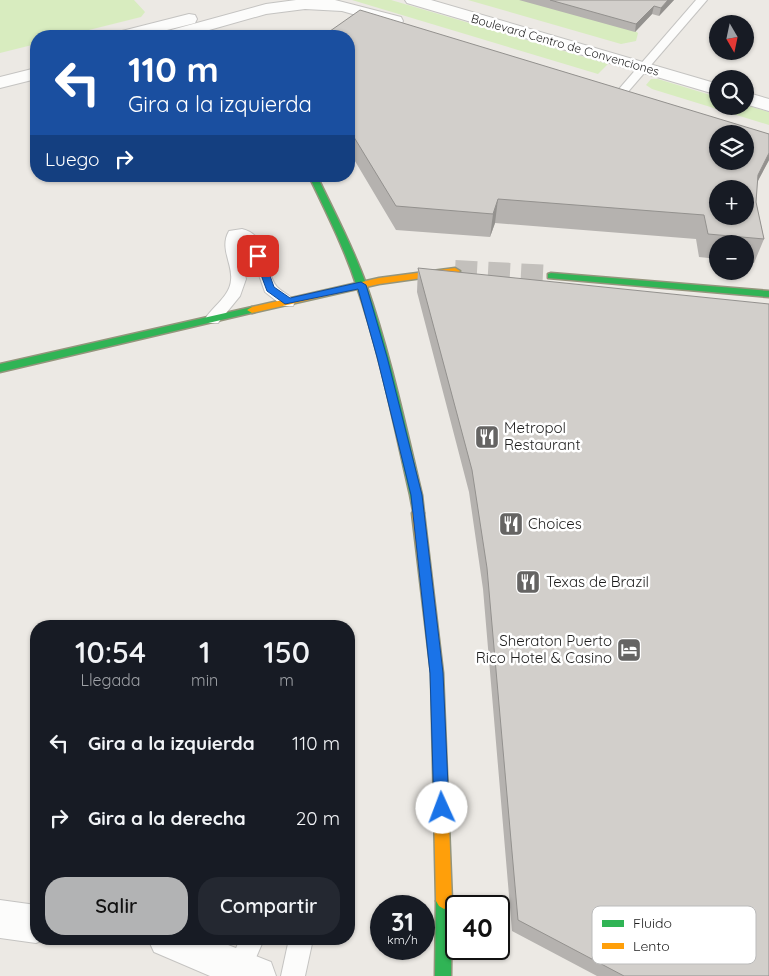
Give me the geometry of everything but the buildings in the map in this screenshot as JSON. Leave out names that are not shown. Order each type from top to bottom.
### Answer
[{"type":"street","points":[[206,27],[261,0]]},
{"type":"street","name":"Boulevard Centro de Convenciones","points":[[413,0],[709,87]]},
{"type":"street","points":[[179,30],[206,27],[285,6],[323,4],[350,7],[415,27]]},
{"type":"street","points":[[181,6],[206,27]]},
{"type":"street","points":[[0,70],[30,62]]},
{"type":"street","points":[[0,83],[30,75]]},
{"type":"street","name":"Boulevard Centro de Convenciones","points":[[604,85],[641,96]]},
{"type":"street","points":[[754,101],[769,105]]},
{"type":"street","points":[[316,182],[361,285],[382,357],[416,495],[437,673],[444,885],[443,976]]},
{"type":"street","points":[[0,368],[361,285],[436,272],[455,271]]},
{"type":"street","points":[[552,276],[769,294]]},
{"type":"street","points":[[0,919],[30,923]]},
{"type":"street","points":[[190,945],[250,961]]},
{"type":"lane","points":[[623,90],[702,0]]},
{"type":"lane","points":[[214,319],[235,293],[239,280],[232,254],[238,234],[255,245],[270,289],[288,302]]},
{"type":"lane","points":[[293,976],[299,945]]},
{"type":"green space","points":[[0,0],[134,0],[145,12],[141,17],[89,30],[30,30],[30,46],[0,53]]},
{"type":"green space","points":[[352,0],[391,0],[608,64],[598,74]]},
{"type":"green space","points":[[468,0],[528,0],[634,30],[638,33],[636,41],[621,44]]},
{"type":"green space","points":[[651,79],[658,79],[709,95],[709,107],[652,89],[646,85]]},
{"type":"green space","points":[[754,108],[769,112],[769,125],[736,115],[754,115]]},
{"type":"tunnel","points":[[455,271],[551,276]]},
{"type":"traffic: fast","points":[[316,182],[350,257],[370,310],[391,389],[416,495],[418,513]]},
{"type":"traffic: fast","points":[[551,276],[769,294]]},
{"type":"traffic: fast","points":[[0,368],[252,310]]},
{"type":"traffic: fast","points":[[443,976],[444,901]]},
{"type":"traffic: slow","points":[[252,310],[379,281],[455,271]]},
{"type":"traffic: slow","points":[[418,513],[437,673],[444,901]]},
{"type":"place","name":"Metropol Restaurant","points":[[487,437]]},
{"type":"place","name":"Choices","points":[[511,524]]},
{"type":"place","name":"Texas de Brazil","points":[[528,582]]},
{"type":"place","name":"Sheraton Puerto Rico Hotel & Casino","points":[[629,650]]},
{"type":"route","points":[[258,256],[270,289],[288,302],[361,285],[382,357],[416,495],[437,673],[442,808]]}]
